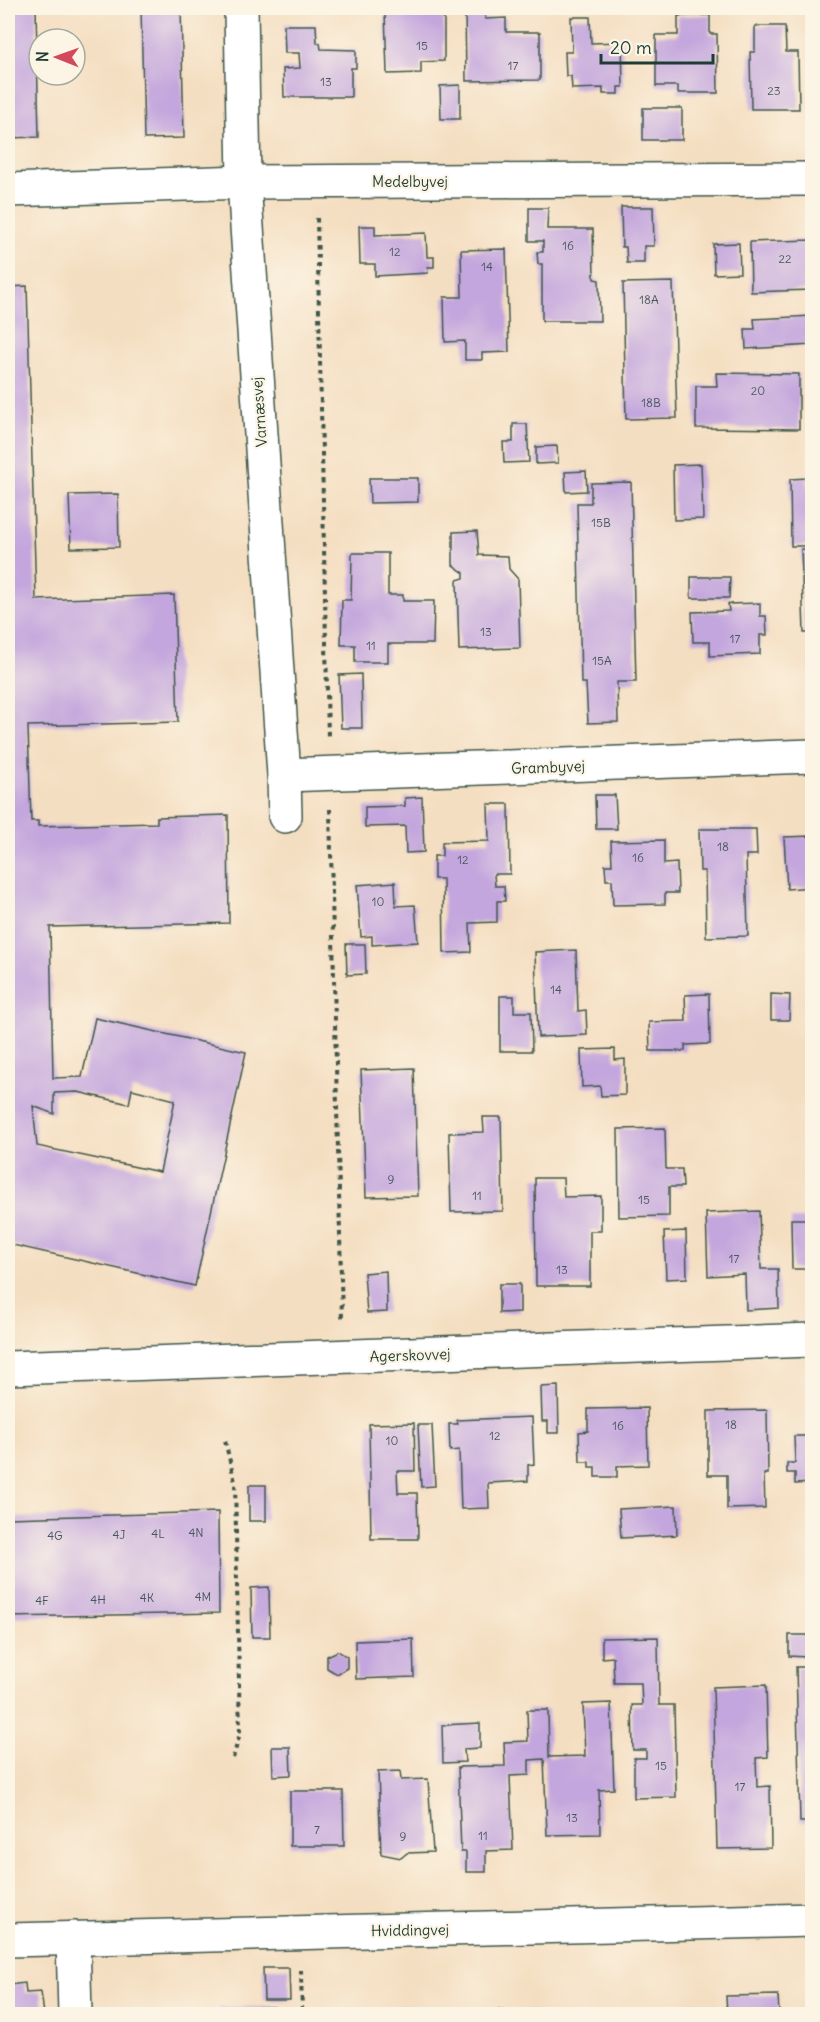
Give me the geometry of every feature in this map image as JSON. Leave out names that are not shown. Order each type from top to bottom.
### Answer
[{"type":"street","name":"Varnæsvej","points":[[241,8],[244,182],[285,816]]},
{"type":"street","name":"Medelbyvej","points":[[8,190],[244,182],[813,178]]},
{"type":"street","name":"Grambyvej","points":[[284,775],[813,756]]},
{"type":"street","name":"Agerskovvej","points":[[8,1368],[813,1340]]},
{"type":"street","name":"Hviddingvej","points":[[8,1940],[813,1920]]},
{"type":"street","points":[[73,1938],[75,2014]]},
{"type":"path","points":[[225,1441],[236,1482],[240,1733],[232,1762]]},
{"type":"path","points":[[299,1933],[302,2014]]},
{"type":"building","points":[[8,8],[36,8],[36,27],[27,27],[27,87],[38,87],[39,137],[8,138]]},
{"type":"building","points":[[141,8],[181,8],[184,138],[144,139]]},
{"type":"building","points":[[465,8],[485,8],[485,19],[506,18],[506,32],[540,32],[540,80],[466,81]]},
{"type":"building","points":[[444,9],[444,61],[421,62],[421,73],[387,74],[385,11]]},
{"type":"building","points":[[710,15],[710,34],[717,34],[718,93],[678,93],[678,86],[656,86],[656,35],[678,35],[678,16]]},
{"type":"building","points":[[571,17],[590,17],[591,43],[622,42],[623,87],[618,87],[618,94],[603,94],[603,88],[572,89],[571,76],[566,76],[565,52],[572,52]]},
{"type":"building","points":[[284,25],[316,25],[317,43],[320,43],[321,49],[356,50],[356,68],[351,68],[351,97],[284,97],[283,69],[300,68],[299,53],[285,53]]},
{"type":"building","points":[[755,26],[785,26],[786,52],[798,52],[799,109],[751,109],[750,52],[755,52]]},
{"type":"building","points":[[460,85],[460,119],[441,119],[440,86]]},
{"type":"building","points":[[643,108],[682,108],[682,140],[643,140]]},
{"type":"building","points":[[621,207],[653,207],[654,246],[644,246],[644,263],[627,263],[626,247],[622,247]]},
{"type":"building","points":[[529,208],[548,208],[547,229],[593,229],[594,279],[599,280],[600,321],[542,321],[542,264],[538,264],[537,252],[543,252],[543,241],[529,241]]},
{"type":"building","points":[[359,226],[375,226],[375,235],[426,233],[427,257],[434,257],[434,267],[427,267],[428,273],[375,276],[375,264],[360,264]]},
{"type":"building","points":[[812,240],[812,290],[751,292],[750,242]]},
{"type":"building","points":[[739,243],[740,273],[714,274],[713,244]]},
{"type":"building","points":[[506,249],[509,352],[482,353],[482,360],[465,360],[465,341],[445,342],[444,297],[462,297],[461,250]]},
{"type":"building","points":[[673,282],[677,418],[626,419],[623,283]]},
{"type":"building","points":[[27,286],[36,600],[174,595],[178,722],[28,726],[31,821],[38,821],[38,826],[157,823],[157,817],[228,815],[229,923],[50,927],[53,1078],[82,1077],[95,1018],[246,1052],[195,1286],[8,1244],[8,287]],"holes":[[[132,1089],[175,1100],[160,1172],[37,1146],[33,1106],[54,1114],[54,1093],[78,1092],[129,1104]]]},
{"type":"building","points":[[812,316],[812,345],[746,349],[745,329],[755,329],[754,319]]},
{"type":"building","points":[[716,373],[799,374],[799,429],[696,428],[696,386],[717,386]]},
{"type":"building","points":[[513,424],[527,424],[529,462],[504,463],[503,442],[513,442]]},
{"type":"building","points":[[557,446],[558,463],[536,464],[536,447]]},
{"type":"building","points":[[701,464],[703,519],[674,520],[673,465]]},
{"type":"building","points":[[586,471],[587,491],[566,492],[565,472]]},
{"type":"building","points":[[369,478],[418,478],[418,502],[370,503]]},
{"type":"building","points":[[808,478],[810,546],[791,546],[790,479]]},
{"type":"building","points":[[631,482],[636,682],[617,682],[618,722],[588,723],[586,683],[581,683],[577,503],[591,503],[591,483]]},
{"type":"building","points":[[118,494],[119,547],[71,548],[69,495]]},
{"type":"building","points":[[477,531],[479,555],[508,556],[509,569],[518,579],[520,648],[459,650],[457,580],[464,578],[464,573],[453,565],[453,532]]},
{"type":"building","points":[[801,549],[812,549],[812,633],[804,633]]},
{"type":"building","points":[[352,553],[388,553],[388,595],[403,595],[403,601],[434,601],[433,644],[388,644],[388,662],[355,662],[355,645],[341,645],[342,600],[351,600]]},
{"type":"building","points":[[691,577],[730,577],[729,598],[691,598]]},
{"type":"building","points":[[760,603],[760,616],[766,616],[767,635],[760,635],[760,654],[710,656],[710,642],[693,642],[692,612],[729,611],[728,604]]},
{"type":"building","points":[[809,637],[812,637],[812,683],[811,683]]},
{"type":"building","points":[[361,674],[362,728],[341,728],[339,675]]},
{"type":"building","points":[[595,795],[615,795],[617,829],[596,829]]},
{"type":"building","points":[[422,797],[424,852],[406,853],[405,826],[365,827],[365,807],[405,806],[405,798]]},
{"type":"building","points":[[488,804],[509,804],[510,874],[494,874],[495,886],[504,886],[505,901],[497,901],[497,922],[470,923],[471,952],[444,953],[443,879],[434,879],[434,856],[442,856],[442,842],[489,841]]},
{"type":"building","points":[[699,829],[756,829],[757,855],[746,855],[748,936],[706,937],[705,871],[700,871]]},
{"type":"building","points":[[812,836],[812,887],[787,889],[784,837]]},
{"type":"building","points":[[664,840],[664,864],[677,863],[678,893],[665,893],[665,904],[613,905],[612,880],[606,880],[605,865],[612,865],[611,841]]},
{"type":"building","points":[[395,882],[396,906],[415,905],[418,942],[372,945],[372,936],[361,937],[357,885]]},
{"type":"building","points":[[346,944],[365,944],[366,974],[347,975]]},
{"type":"building","points":[[576,950],[578,1011],[586,1010],[587,1035],[538,1037],[535,952]]},
{"type":"building","points":[[709,994],[710,1044],[685,1045],[685,1051],[650,1051],[649,1022],[686,1021],[685,995]]},
{"type":"building","points":[[771,994],[790,995],[789,1020],[771,1020]]},
{"type":"building","points":[[500,996],[514,996],[514,1012],[531,1012],[532,1051],[500,1051]]},
{"type":"building","points":[[615,1049],[615,1060],[625,1059],[625,1095],[601,1096],[600,1086],[582,1087],[581,1050]]},
{"type":"building","points":[[414,1068],[418,1196],[366,1197],[361,1070]]},
{"type":"building","points":[[483,1117],[501,1117],[503,1211],[451,1212],[449,1133],[484,1132]]},
{"type":"building","points":[[665,1128],[666,1169],[682,1169],[683,1187],[669,1187],[669,1216],[619,1217],[618,1129]]},
{"type":"building","points":[[535,1178],[563,1178],[564,1197],[601,1196],[601,1231],[590,1231],[590,1286],[536,1286]]},
{"type":"building","points":[[759,1211],[761,1269],[778,1269],[779,1308],[746,1310],[745,1274],[708,1276],[706,1213]]},
{"type":"building","points":[[791,1219],[812,1219],[812,1269],[792,1269]]},
{"type":"building","points":[[686,1231],[687,1278],[666,1279],[664,1232]]},
{"type":"building","points":[[386,1271],[387,1312],[367,1313],[364,1273]]},
{"type":"building","points":[[499,1284],[520,1284],[520,1312],[499,1313]]},
{"type":"building","points":[[558,1386],[559,1433],[548,1433],[548,1421],[542,1421],[541,1387]]},
{"type":"building","points":[[647,1408],[648,1465],[617,1466],[617,1477],[595,1477],[595,1467],[589,1467],[589,1462],[580,1462],[579,1432],[588,1431],[588,1409]]},
{"type":"building","points":[[767,1410],[768,1474],[764,1474],[765,1508],[727,1509],[727,1475],[708,1475],[708,1411]]},
{"type":"building","points":[[532,1417],[534,1464],[528,1465],[528,1481],[488,1483],[489,1508],[461,1509],[459,1450],[450,1451],[449,1424],[458,1424],[457,1420]]},
{"type":"building","points":[[414,1423],[415,1471],[397,1471],[398,1493],[417,1493],[418,1539],[371,1539],[369,1424]]},
{"type":"building","points":[[418,1425],[432,1425],[435,1486],[421,1487]]},
{"type":"building","points":[[794,1436],[812,1436],[812,1483],[795,1484],[795,1473],[787,1473],[787,1463],[795,1463]]},
{"type":"building","points":[[249,1485],[266,1485],[266,1521],[249,1521]]},
{"type":"building","points":[[676,1506],[677,1535],[621,1538],[619,1509]]},
{"type":"building","points":[[218,1512],[219,1613],[8,1617],[8,1518]]},
{"type":"building","points":[[269,1587],[270,1637],[252,1637],[251,1588]]},
{"type":"building","points":[[789,1635],[808,1635],[807,1657],[789,1656]]},
{"type":"building","points":[[658,1637],[659,1705],[674,1705],[676,1797],[634,1798],[634,1758],[646,1758],[646,1750],[633,1750],[632,1705],[642,1705],[641,1683],[614,1683],[613,1657],[602,1658],[602,1638]]},
{"type":"building","points":[[413,1639],[414,1677],[356,1679],[355,1641]]},
{"type":"building","points":[[338,1651],[347,1657],[347,1668],[337,1674],[327,1668],[327,1656]]},
{"type":"building","points":[[796,1667],[812,1667],[812,1822],[800,1822]]},
{"type":"building","points":[[766,1685],[768,1757],[756,1758],[757,1787],[770,1786],[771,1848],[717,1849],[713,1687]]},
{"type":"building","points":[[611,1703],[614,1789],[599,1790],[600,1834],[547,1835],[544,1759],[529,1760],[529,1775],[510,1776],[513,1850],[486,1851],[486,1872],[466,1872],[466,1852],[461,1852],[458,1767],[505,1766],[504,1742],[528,1741],[527,1710],[548,1710],[549,1757],[585,1756],[583,1704]]},
{"type":"building","points":[[480,1723],[480,1748],[464,1749],[465,1762],[443,1763],[442,1725]]},
{"type":"building","points":[[272,1747],[290,1747],[291,1775],[273,1776]]},
{"type":"building","points":[[400,1771],[401,1780],[428,1779],[433,1852],[407,1853],[401,1858],[381,1854],[378,1772]]},
{"type":"building","points":[[290,1791],[343,1791],[344,1846],[290,1846]]},
{"type":"building","points":[[263,1968],[289,1968],[290,2000],[264,2000]]},
{"type":"building","points":[[25,1983],[26,1993],[41,1992],[44,2014],[8,2014],[8,1985]]},
{"type":"building","points":[[778,1995],[779,2014],[727,2014],[726,1996]]},
{"type":"building","points":[[274,2007],[274,2014],[219,2014],[219,2008]]},
{"type":"building","points":[[439,2010],[440,2014],[389,2014],[388,2011]]},
{"type":"building","points":[[474,2010],[504,2010],[504,2014],[474,2014]]}]
